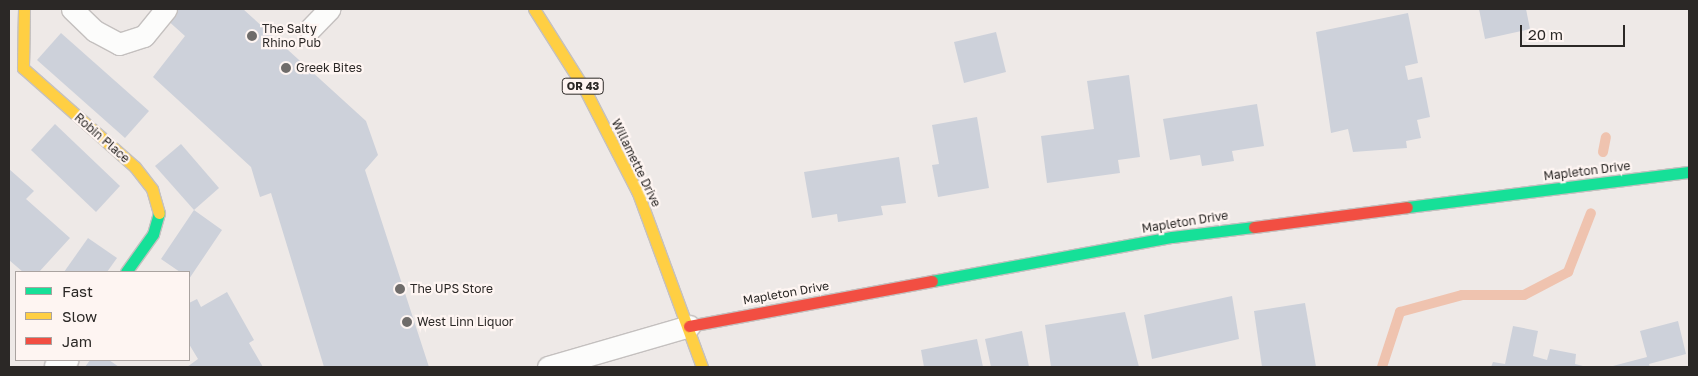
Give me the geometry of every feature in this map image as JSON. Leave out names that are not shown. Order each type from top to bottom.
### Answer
[{"type":"street","name":"Robin Place","points":[[24,9],[20,44],[23,68],[135,167],[152,189],[159,212],[153,234],[127,271]]},
{"type":"street","name":"Willamette Drive","points":[[534,9],[584,88],[638,193],[702,367]]},
{"type":"street","name":"Mapleton Drive","points":[[688,326],[1172,237],[1689,172]]},
{"type":"lane","points":[[72,9],[95,31],[119,44],[144,36],[166,9]]},
{"type":"lane","points":[[310,29],[329,9]]},
{"type":"lane","points":[[548,367],[688,326]]},
{"type":"building","points":[[155,9],[243,9],[366,121],[378,155],[365,170],[429,367],[324,367],[271,193],[260,197],[251,167],[153,77],[185,36]]},
{"type":"building","points":[[1479,9],[1526,9],[1530,29],[1485,39]]},
{"type":"building","points":[[1408,13],[1418,63],[1405,66],[1408,80],[1422,77],[1430,117],[1417,120],[1421,138],[1406,141],[1407,148],[1353,152],[1348,129],[1331,133],[1316,32]]},
{"type":"building","points":[[996,32],[1006,72],[964,83],[954,42]]},
{"type":"building","points":[[61,33],[149,111],[125,138],[37,60]]},
{"type":"building","points":[[1129,75],[1140,157],[1118,160],[1120,173],[1047,183],[1041,136],[1094,129],[1087,81]]},
{"type":"building","points":[[1257,104],[1264,146],[1232,151],[1234,161],[1202,166],[1200,155],[1170,160],[1163,119]]},
{"type":"building","points":[[977,117],[989,188],[938,197],[932,165],[939,164],[932,125]]},
{"type":"building","points":[[55,124],[120,186],[96,212],[31,150]]},
{"type":"building","points":[[181,144],[219,188],[194,210],[155,166]]},
{"type":"building","points":[[899,157],[906,203],[881,206],[883,215],[838,222],[837,214],[812,218],[804,172]]},
{"type":"building","points":[[9,169],[34,191],[26,199],[70,238],[40,271],[22,271],[9,260]]},
{"type":"building","points":[[194,210],[222,230],[190,278],[190,271],[179,271],[161,259]]},
{"type":"building","points":[[88,238],[117,258],[108,271],[65,271]]},
{"type":"building","points":[[227,292],[254,340],[249,343],[263,367],[187,367],[198,359],[190,346],[190,302],[197,299],[201,307]]},
{"type":"building","points":[[1232,296],[1239,339],[1152,359],[1144,315]]},
{"type":"building","points":[[1305,303],[1316,367],[1262,367],[1254,311]]},
{"type":"building","points":[[1125,312],[1139,367],[1051,367],[1045,325]]},
{"type":"building","points":[[1678,321],[1686,354],[1649,364],[1650,367],[1609,367],[1647,357],[1640,331]]},
{"type":"building","points":[[1513,326],[1538,331],[1533,356],[1547,360],[1550,349],[1576,354],[1575,364],[1587,367],[1491,367],[1493,362],[1505,364]]},
{"type":"building","points":[[1022,331],[1029,367],[991,367],[985,339]]},
{"type":"building","points":[[977,339],[983,367],[924,367],[921,350]]},
{"type":"building","points":[[89,361],[110,361],[119,367],[85,367]]},
{"type":"waterway","points":[[1603,152],[1606,137]]},
{"type":"waterway","points":[[1382,367],[1400,312],[1462,295],[1524,295],[1568,272],[1591,213]]},
{"type":"traffic: fast","points":[[1407,207],[1689,172]]},
{"type":"traffic: fast","points":[[127,271],[153,234],[159,213]]},
{"type":"traffic: fast","points":[[932,281],[1172,237],[1254,227]]},
{"type":"traffic: slow","points":[[24,9],[23,68],[135,167],[152,189],[159,213]]},
{"type":"traffic: slow","points":[[534,9],[584,88],[638,193],[702,367]]},
{"type":"traffic: jam","points":[[1254,227],[1407,207]]},
{"type":"traffic: jam","points":[[689,326],[932,281]]},
{"type":"place","name":"The Salty Rhino Pub","points":[[252,36]]},
{"type":"place","name":"Greek Bites","points":[[286,68]]},
{"type":"place","name":"The UPS Store","points":[[400,289]]},
{"type":"place","name":"West Linn Liquor","points":[[407,322]]}]
